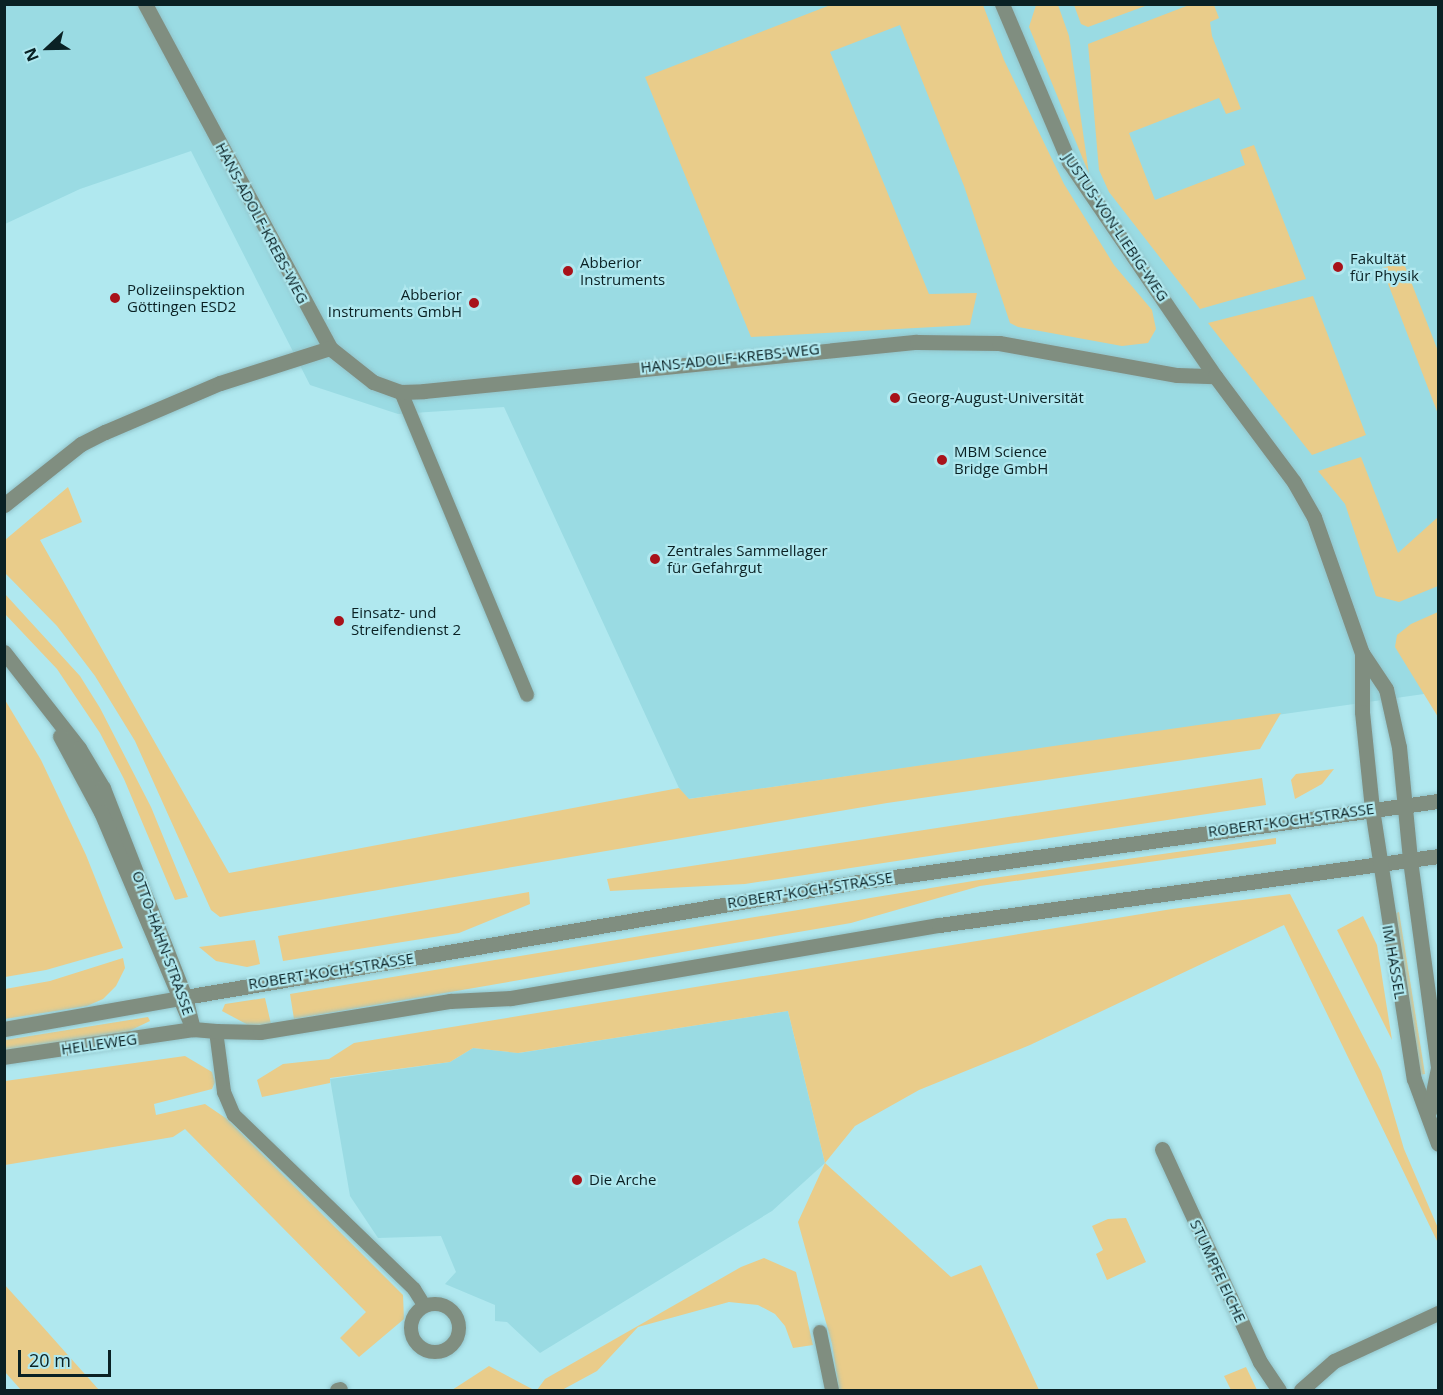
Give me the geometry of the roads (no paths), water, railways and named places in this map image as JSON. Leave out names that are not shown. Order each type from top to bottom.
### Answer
[{"type":"street","name":"HANS-ADOLF-KREBS-WEG","points":[[146,4],[330,348],[373,382],[401,392],[917,342],[999,343],[1177,375],[1215,376]]},
{"type":"street","name":"JUSTUS-VON-LIEBIG-WEG","points":[[1002,4],[1069,162],[1215,376]]},
{"type":"street","points":[[4,505],[81,444],[105,432],[220,383],[330,348]]},
{"type":"street","points":[[1215,376],[1294,482],[1314,517],[1362,653],[1386,689],[1399,747],[1410,860]]},
{"type":"street","name":"OTTO-HAHN-STRASSE","points":[[4,652],[32,687],[101,812],[182,997],[193,1029]]},
{"type":"street","points":[[1362,653],[1362,712],[1372,809]]},
{"type":"street","name":"ROBERT-KOCH-STRASSE","points":[[182,997],[858,882],[1438,801]]},
{"type":"street","name":"IM HASSEL","points":[[1372,809],[1378,864],[1414,1079],[1429,1112],[1438,1144]]},
{"type":"street","points":[[193,1029],[260,1032],[450,1001],[511,998],[939,925],[1438,856]]},
{"type":"street","name":"IM HASSEL","points":[[1410,860],[1438,1068],[1429,1112]]},
{"type":"street","name":"HELLEWEG","points":[[4,1029],[182,997]]},
{"type":"street","name":"HELLEWEG","points":[[4,1057],[193,1029]]},
{"type":"street","name":"STUMPFE EICHE","points":[[1162,1149],[1260,1362],[1279,1390]]},
{"type":"street","points":[[1301,1390],[1334,1361],[1438,1313]]},
{"type":"lane","points":[[401,392],[527,695]]},
{"type":"lane","points":[[216,1031],[224,1092],[234,1115],[414,1289],[424,1305]]},
{"type":"lane","points":[[820,1332],[832,1390]]},
{"type":"place","name":"Fakultät für Physik","points":[[1338,267]]},
{"type":"place","name":"Abberior Instruments","points":[[568,271]]},
{"type":"place","name":"Polizeiinspektion Göttingen ESD2","points":[[115,298]]},
{"type":"place","name":"Abberior Instruments GmbH","points":[[474,303]]},
{"type":"place","name":"Georg-August-Universität","points":[[895,398]]},
{"type":"place","name":"MBM Science Bridge GmbH","points":[[942,460]]},
{"type":"place","name":"Zentrales Sammellager für Gefahrgut","points":[[655,559]]},
{"type":"place","name":"Einsatz- und Streifendienst 2","points":[[339,621]]},
{"type":"place","name":"Die Arche","points":[[577,1180]]}]
